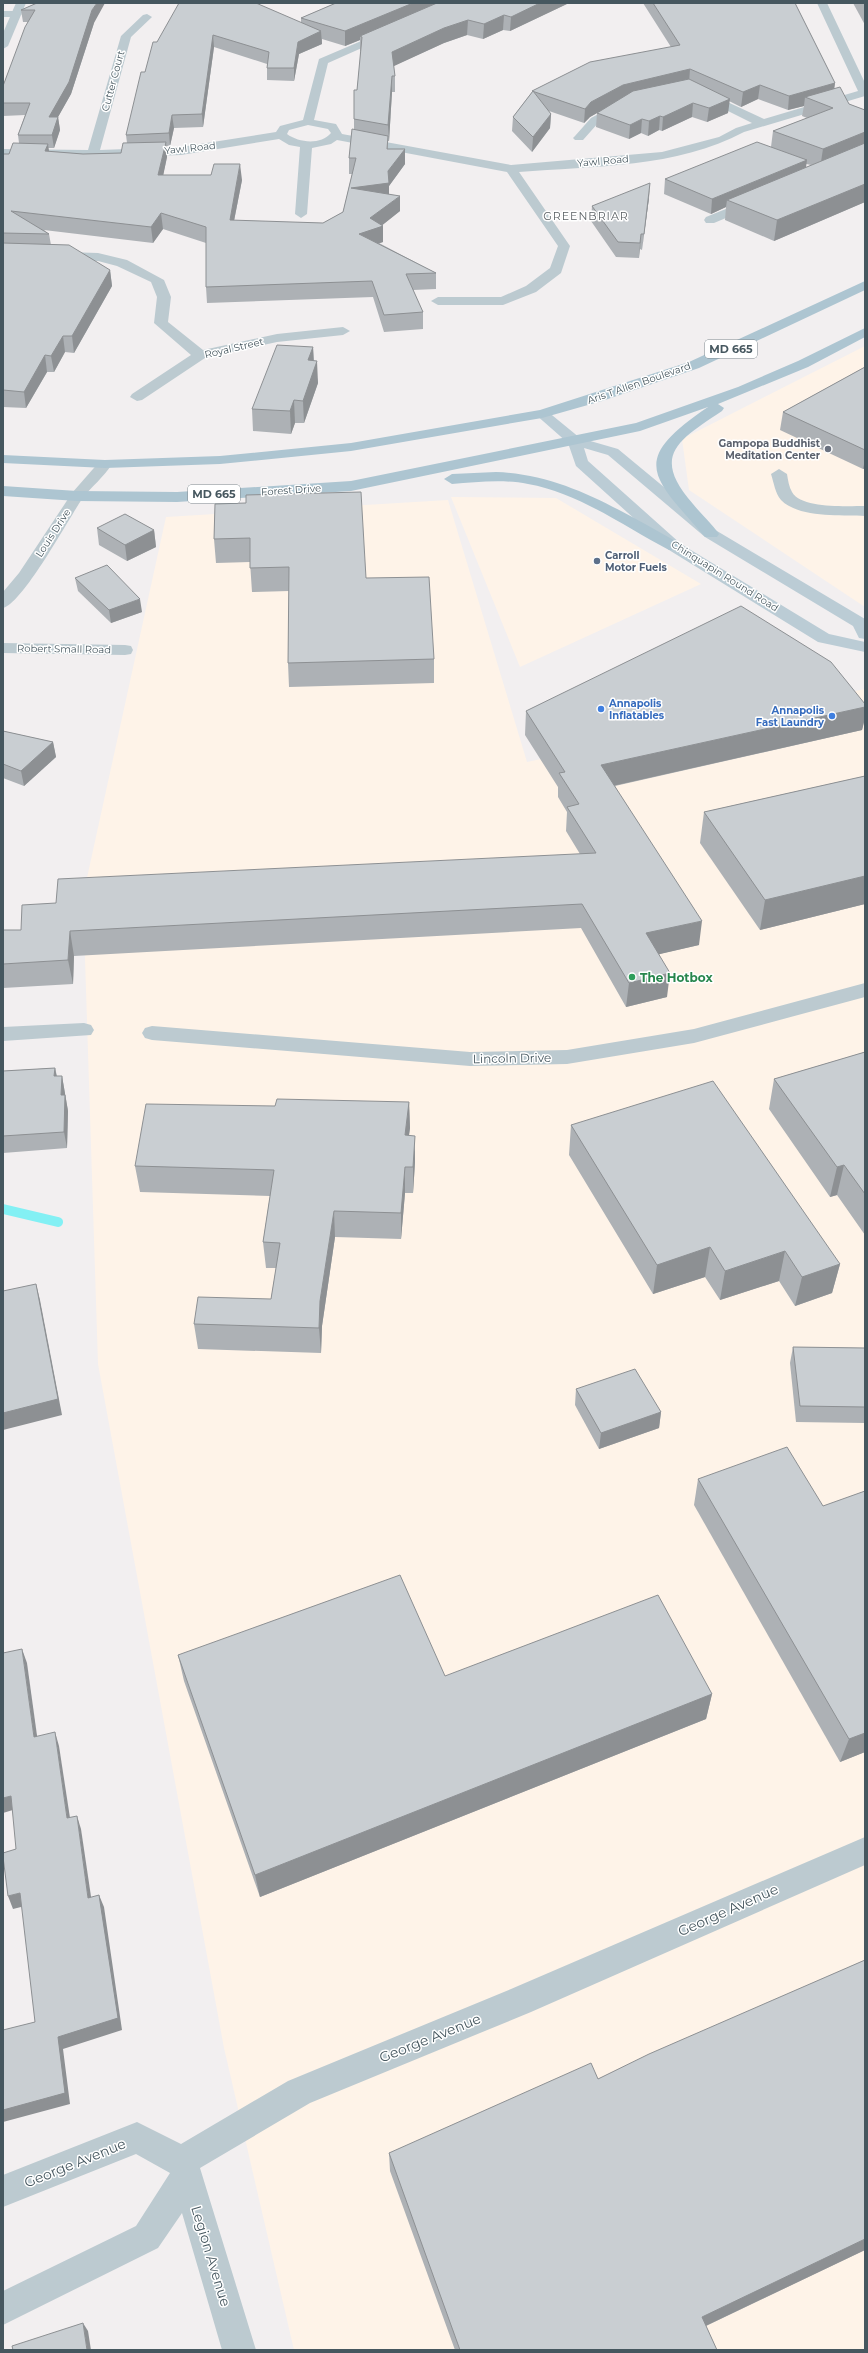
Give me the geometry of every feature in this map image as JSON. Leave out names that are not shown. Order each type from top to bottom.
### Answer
[{"type":"main road","name":"Aris T Allen Boulevard","points":[[542,414],[596,398],[694,365],[753,339],[865,284]]},
{"type":"main road","name":"MD 665","points":[[575,441],[640,427],[743,390],[865,332]]},
{"type":"main road","points":[[711,534],[666,479],[663,464],[667,452],[675,440],[687,428],[743,390]]},
{"type":"main road","points":[[542,414],[575,441],[613,452],[711,534],[860,623],[865,634]]},
{"type":"main road","name":"MD 665","points":[[3,459],[105,464],[220,460],[351,447],[542,414]]},
{"type":"main road","name":"Forest Drive","points":[[3,492],[77,496],[177,497],[351,486],[575,441]]},
{"type":"main road","name":"Chinquapin Round Road","points":[[575,441],[581,463],[675,547],[824,638],[865,647]]},
{"type":"main road","points":[[351,486],[482,476],[509,477],[539,481],[570,492],[675,547]]},
{"type":"street","points":[[3,46],[21,3]]},
{"type":"street","points":[[822,3],[864,93]]},
{"type":"street","points":[[3,14],[16,14]]},
{"type":"street","name":"Cutter Court","points":[[93,154],[126,36],[147,17]]},
{"type":"street","points":[[308,122],[323,61],[400,28]]},
{"type":"street","points":[[689,87],[762,123]]},
{"type":"street","name":"Yawl Road","points":[[335,136],[511,169],[663,156],[723,139],[740,130],[762,123],[864,93]]},
{"type":"street","points":[[579,138],[595,120],[627,102],[635,100]]},
{"type":"street","points":[[308,122],[332,126],[337,133],[335,136],[324,142],[306,144],[290,142],[281,135],[284,128],[308,122]]},
{"type":"street","name":"Yawl Road","points":[[3,153],[93,154],[180,151],[281,135]]},
{"type":"street","points":[[723,139],[737,144]]},
{"type":"street","points":[[301,214],[306,144]]},
{"type":"street","points":[[438,301],[503,301],[531,289],[556,270],[564,246],[511,169]]},
{"type":"street","points":[[710,220],[762,199]]},
{"type":"street","points":[[3,254],[98,257],[122,263],[157,280],[164,297],[161,322],[200,355]]},
{"type":"street","name":"Royal Street","points":[[137,397],[200,355],[277,338],[343,331]]},
{"type":"street","name":"Louis Drive","points":[[3,603],[25,576],[77,496],[105,464]]},
{"type":"street","points":[[779,474],[786,497],[796,504],[812,508],[865,511]]},
{"type":"street","name":"Robert Small Road","points":[[3,648],[125,650]]},
{"type":"street","name":"Lincoln Drive","points":[[152,1034],[470,1059],[567,1057],[694,1036],[865,990]]},
{"type":"street","points":[[3,1034],[84,1030]]},
{"type":"street","name":"George Avenue","points":[[3,2191],[137,2138],[184,2169],[300,2092],[520,2001],[865,1851]]},
{"type":"street","points":[[3,2308],[31,2296],[147,2237],[184,2169]]},
{"type":"street","name":"Legion Avenue","points":[[184,2169],[239,2350]]},
{"type":"shaded area","points":[[865,346],[865,607],[689,490],[682,439]]},
{"type":"shaded area","points":[[451,497],[556,498],[701,584],[520,667]]},
{"type":"shaded area","points":[[448,500],[527,762],[865,689],[865,2350],[294,2350],[224,2048],[98,1364],[83,896],[166,517]]},
{"type":"building","points":[[37,3],[97,3],[92,10],[69,82],[49,117],[58,117],[52,135],[18,135],[30,103],[3,103],[3,86],[25,27],[35,10],[21,10]]},
{"type":"building","points":[[179,3],[256,3],[321,31],[298,42],[294,68],[267,68],[269,52],[213,35],[202,114],[172,115],[169,133],[126,135],[141,72],[145,72],[153,42],[157,42]]},
{"type":"building","points":[[336,3],[413,3],[345,31],[301,18]]},
{"type":"building","points":[[437,3],[540,3],[511,17],[504,15],[484,24],[468,20],[444,28],[392,52],[395,76],[392,76],[388,125],[354,119],[354,90],[357,90],[362,37],[360,36]]},
{"type":"building","points":[[653,3],[795,3],[835,83],[789,96],[760,85],[743,92],[690,69],[623,85],[591,102],[585,109],[532,91],[590,62],[680,45]]},
{"type":"building","points":[[689,79],[730,99],[709,108],[693,103],[663,117],[660,116],[649,121],[642,119],[630,125],[597,113],[633,91]]},
{"type":"building","points":[[840,87],[849,104],[865,110],[865,132],[823,149],[773,131],[833,108],[805,97]]},
{"type":"building","points":[[533,91],[551,114],[533,137],[513,117]]},
{"type":"building","points":[[352,129],[388,136],[387,149],[405,149],[388,171],[389,183],[351,188],[400,196],[370,218],[383,226],[359,234],[436,273],[406,274],[423,312],[384,315],[372,281],[206,287],[206,227],[161,213],[151,227],[11,211],[49,234],[3,233],[3,154],[9,154],[13,143],[48,144],[45,151],[83,154],[121,153],[123,143],[166,142],[158,175],[211,175],[214,164],[240,164],[230,220],[323,223],[343,212],[356,158],[349,158]]},
{"type":"building","points":[[757,142],[807,160],[712,199],[665,179]]},
{"type":"building","points":[[865,143],[865,184],[777,220],[727,200]]},
{"type":"building","points":[[650,183],[644,234],[641,234],[640,243],[618,242],[592,206]]},
{"type":"building","points":[[3,243],[69,245],[110,270],[72,336],[63,336],[51,356],[45,355],[24,392],[3,390]]},
{"type":"building","points":[[277,345],[313,347],[308,360],[317,361],[303,401],[294,400],[290,411],[252,409]]},
{"type":"building","points":[[865,367],[865,450],[783,412]]},
{"type":"building","points":[[361,492],[366,578],[429,577],[434,659],[288,663],[289,567],[250,568],[250,538],[214,539],[215,504],[246,503],[246,495]]},
{"type":"building","points":[[125,514],[154,530],[125,545],[97,528]]},
{"type":"building","points":[[107,565],[140,599],[109,610],[75,578]]},
{"type":"building","points":[[741,606],[831,662],[865,704],[865,707],[601,765],[702,921],[646,933],[670,973],[629,983],[582,904],[70,931],[68,960],[3,964],[3,930],[21,930],[22,905],[56,903],[58,879],[596,853],[567,807],[579,804],[559,773],[565,772],[526,711]]},
{"type":"building","points":[[3,731],[53,742],[21,771],[3,764]]},
{"type":"building","points":[[865,776],[865,876],[765,900],[704,812]]},
{"type":"building","points":[[865,1052],[865,1194],[844,1165],[837,1167],[774,1079]]},
{"type":"building","points":[[55,1068],[54,1076],[62,1076],[61,1095],[65,1095],[64,1132],[3,1136],[3,1071]]},
{"type":"building","points":[[713,1081],[840,1264],[802,1277],[785,1251],[725,1271],[710,1247],[657,1265],[571,1125]]},
{"type":"building","points":[[277,1099],[409,1102],[405,1135],[415,1136],[413,1167],[405,1167],[401,1213],[334,1211],[320,1301],[319,1328],[194,1324],[198,1297],[271,1299],[280,1243],[263,1242],[274,1170],[135,1166],[146,1104],[275,1106]]},
{"type":"building","points":[[36,1284],[58,1399],[3,1413],[3,1291]]},
{"type":"building","points":[[793,1347],[865,1348],[865,1407],[800,1406]]},
{"type":"building","points":[[635,1369],[661,1412],[601,1433],[576,1389]]},
{"type":"building","points":[[787,1447],[823,1506],[865,1491],[865,1733],[849,1739],[698,1479]]},
{"type":"building","points":[[400,1575],[445,1676],[658,1595],[712,1694],[255,1875],[178,1655]]},
{"type":"building","points":[[22,1649],[34,1737],[55,1732],[67,1818],[77,1816],[88,1898],[99,1895],[118,2018],[58,2037],[65,2093],[3,2110],[3,2030],[35,2022],[20,1893],[8,1896],[3,1857],[3,1853],[16,1849],[11,1796],[3,1798],[3,1653]]},
{"type":"building","points":[[865,1960],[865,2239],[702,2317],[717,2350],[460,2350],[389,2153],[591,2063],[598,2079],[649,2054]]},
{"type":"building","points":[[83,2323],[87,2350],[13,2350],[12,2346]]},
{"type":"waterway","points":[[3,1209],[58,1222]]},
{"type":"place","name":"Gampopa Buddhist Meditation Center","points":[[828,449]]},
{"type":"place","name":"Carroll Motor Fuels","points":[[597,561]]},
{"type":"place","name":"Annapolis Inflatables","points":[[601,709]]},
{"type":"place","name":"Annapolis Fast Laundry","points":[[832,716]]},
{"type":"place","name":"The Hotbox","points":[[632,977]]},
{"type":"district","name":"GREENBRIAR","points":[[586,216]]}]
